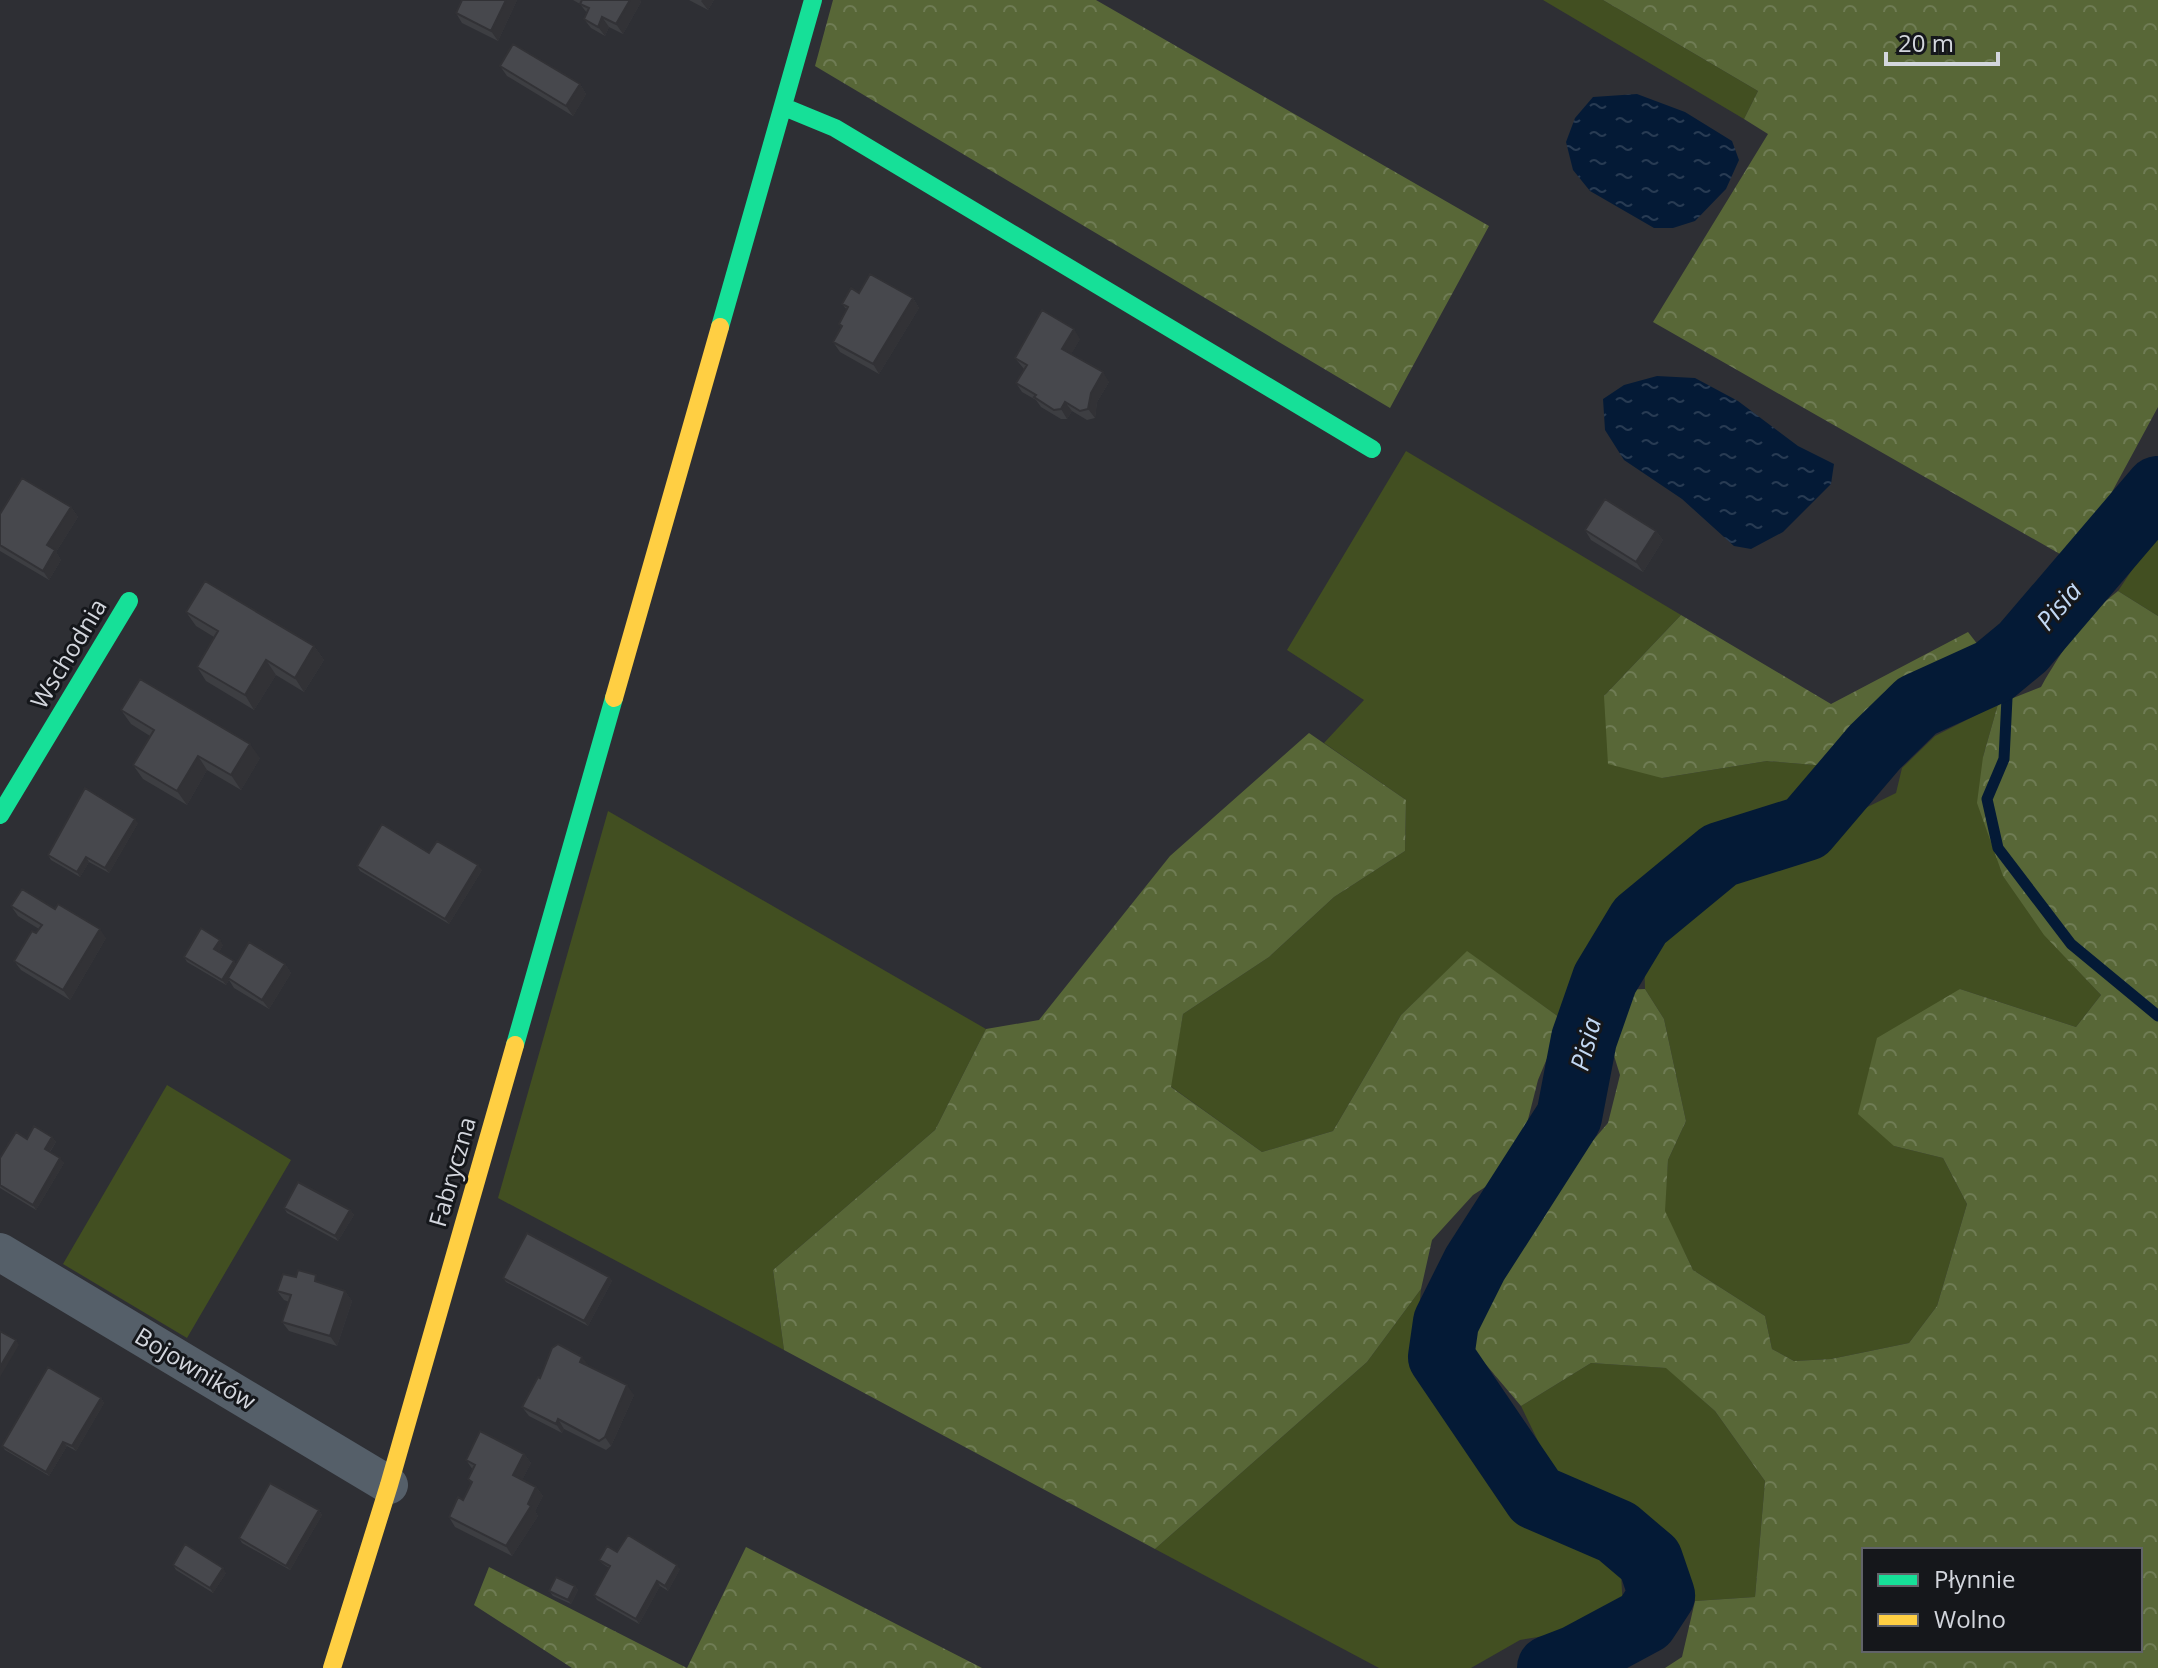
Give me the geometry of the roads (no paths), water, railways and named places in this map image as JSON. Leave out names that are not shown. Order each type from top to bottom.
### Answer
[{"type":"street","name":"Fabryczna","points":[[332,1668],[389,1485],[813,0]]},
{"type":"street","points":[[784,107],[835,128],[1372,449]]},
{"type":"street","name":"Wschodnia","points":[[0,815],[129,601]]},
{"type":"street","name":"Bojowników","points":[[0,1252],[389,1485]]},
{"type":"water","points":[[1637,94],[1685,112],[1732,141],[1739,160],[1726,189],[1695,221],[1673,228],[1654,228],[1590,191],[1573,170],[1566,142],[1575,118],[1593,97]]},
{"type":"water","points":[[1657,376],[1695,378],[1738,401],[1798,446],[1834,464],[1831,484],[1783,532],[1751,549],[1734,546],[1682,499],[1624,460],[1605,430],[1603,399],[1624,385]]},
{"type":"waterway","name":"Pisia","points":[[1550,1668],[1576,1658],[1645,1621],[1662,1595],[1650,1560],[1617,1532],[1536,1497],[1441,1357],[1446,1322],[1475,1264],[1569,1117],[1584,1039],[1605,979],[1640,921],[1720,855],[1806,828],[1875,747],[1917,706],[1994,671],[2023,647],[2158,489]]},
{"type":"waterway","points":[[1994,671],[2007,698],[2004,759],[1987,799],[1998,848],[2071,944],[2158,1016]]}]
